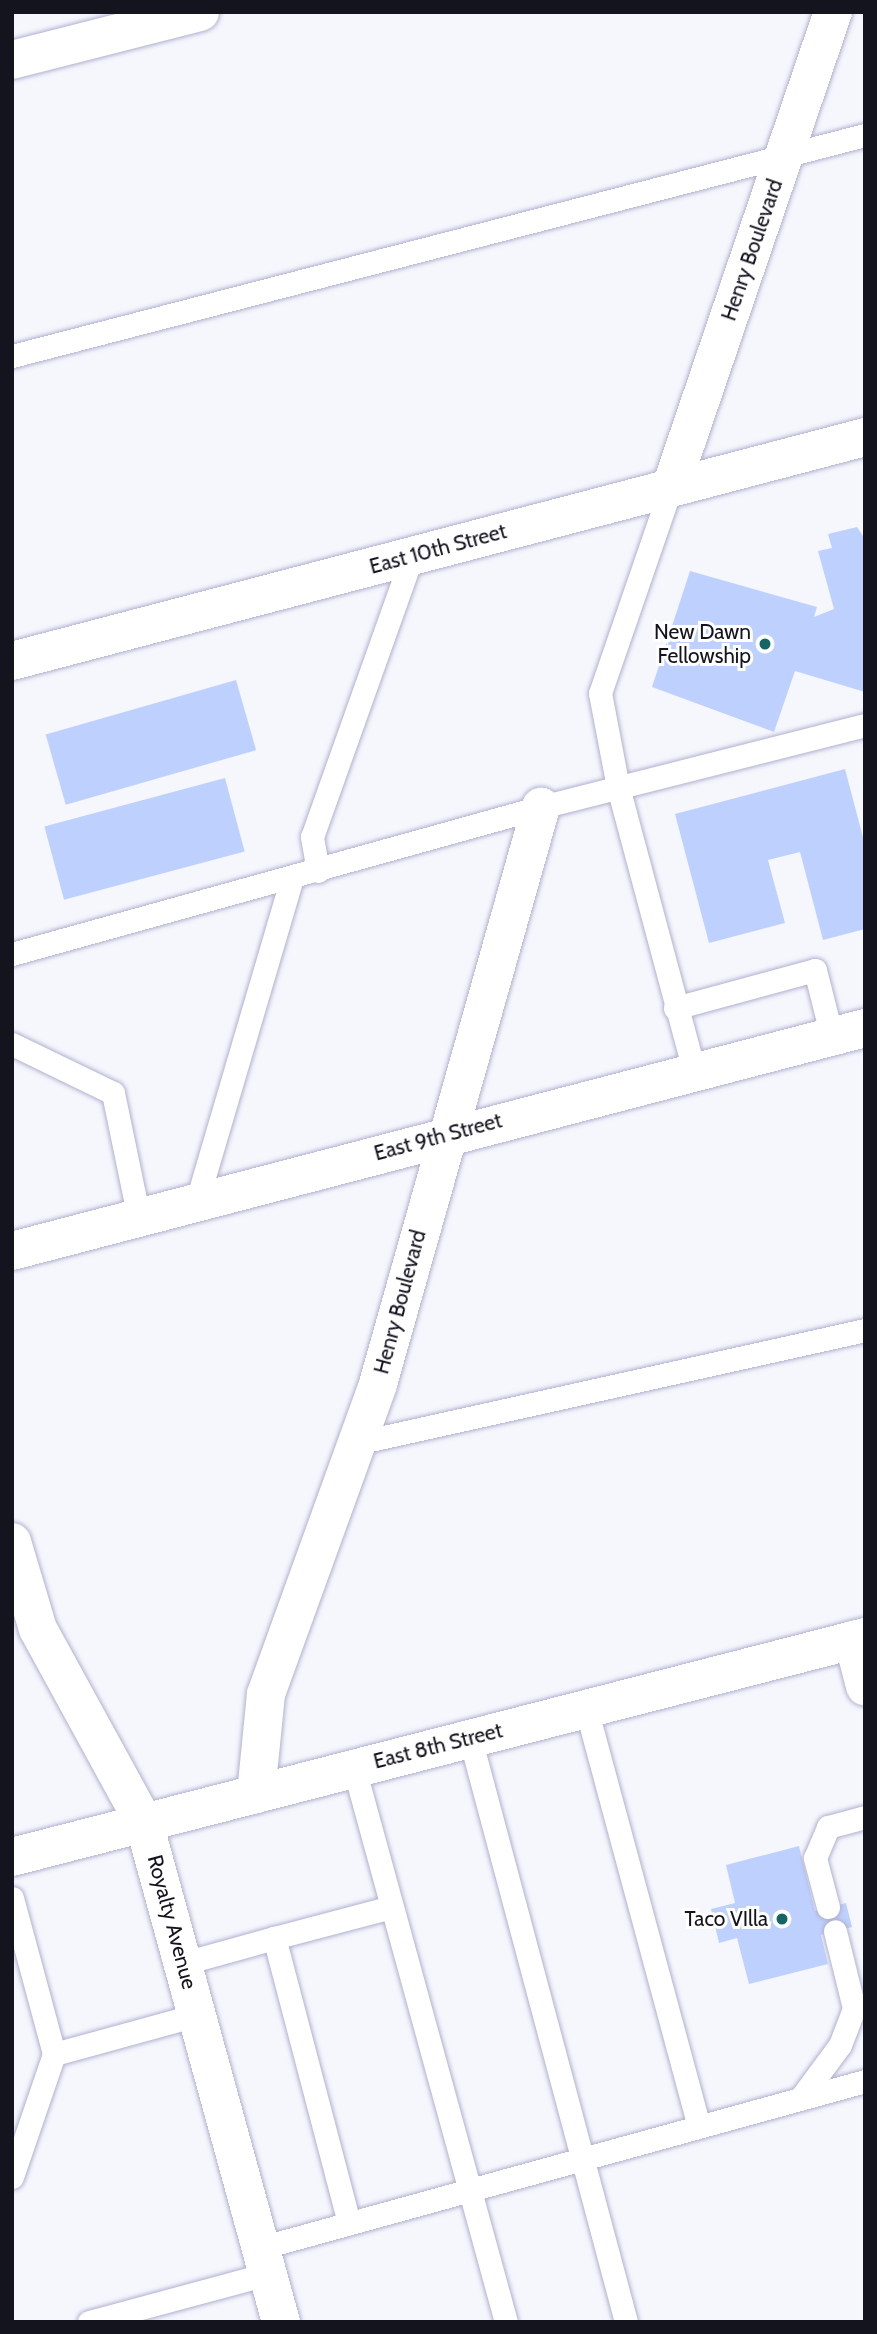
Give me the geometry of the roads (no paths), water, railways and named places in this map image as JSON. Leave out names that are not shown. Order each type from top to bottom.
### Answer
[{"type":"street","points":[[12,60],[200,12]]},
{"type":"street","name":"Henry Boulevard","points":[[671,488],[833,12]]},
{"type":"street","name":"East 10th Street","points":[[12,661],[865,437]]},
{"type":"street","name":"Henry Boulevard","points":[[256,1794],[266,1694],[378,1384],[446,1134],[541,807]]},
{"type":"street","name":"East 9th Street","points":[[12,1251],[196,1204],[446,1134],[848,1033]]},
{"type":"street","name":"Royalty Avenue","points":[[12,1542],[38,1629],[144,1823],[281,2322]]},
{"type":"street","points":[[859,1638],[865,1686]]},
{"type":"street","name":"East 8th Street","points":[[12,1857],[859,1638]]},
{"type":"lane","points":[[12,356],[865,135]]},
{"type":"lane","points":[[671,488],[600,693],[618,787],[694,1071]]},
{"type":"lane","points":[[318,871],[312,837],[412,556]]},
{"type":"lane","points":[[12,954],[541,807],[865,725]]},
{"type":"lane","points":[[196,1204],[292,877]]},
{"type":"lane","points":[[675,1008],[815,970],[848,1033]]},
{"type":"lane","points":[[12,1044],[113,1093],[139,1218]]},
{"type":"lane","points":[[357,1443],[865,1330]]},
{"type":"lane","points":[[586,1708],[699,2126]]},
{"type":"lane","points":[[470,1738],[626,2322]]},
{"type":"lane","points":[[354,1768],[506,2322]]},
{"type":"lane","points":[[828,1907],[815,1858],[828,1826],[865,1817]]},
{"type":"lane","points":[[12,1898],[54,2054],[12,2177]]},
{"type":"lane","points":[[184,1963],[391,1907]]},
{"type":"lane","points":[[800,2099],[840,2045],[854,2008],[835,1931]]},
{"type":"lane","points":[[274,1938],[349,2223]]},
{"type":"lane","points":[[54,2054],[197,2015]]},
{"type":"lane","points":[[89,2322],[264,2261],[349,2223],[865,2081]]},
{"type":"place","name":"New Dawn Fellowship","points":[[765,644]]},
{"type":"place","name":"Taco VIlla","points":[[782,1919]]}]
